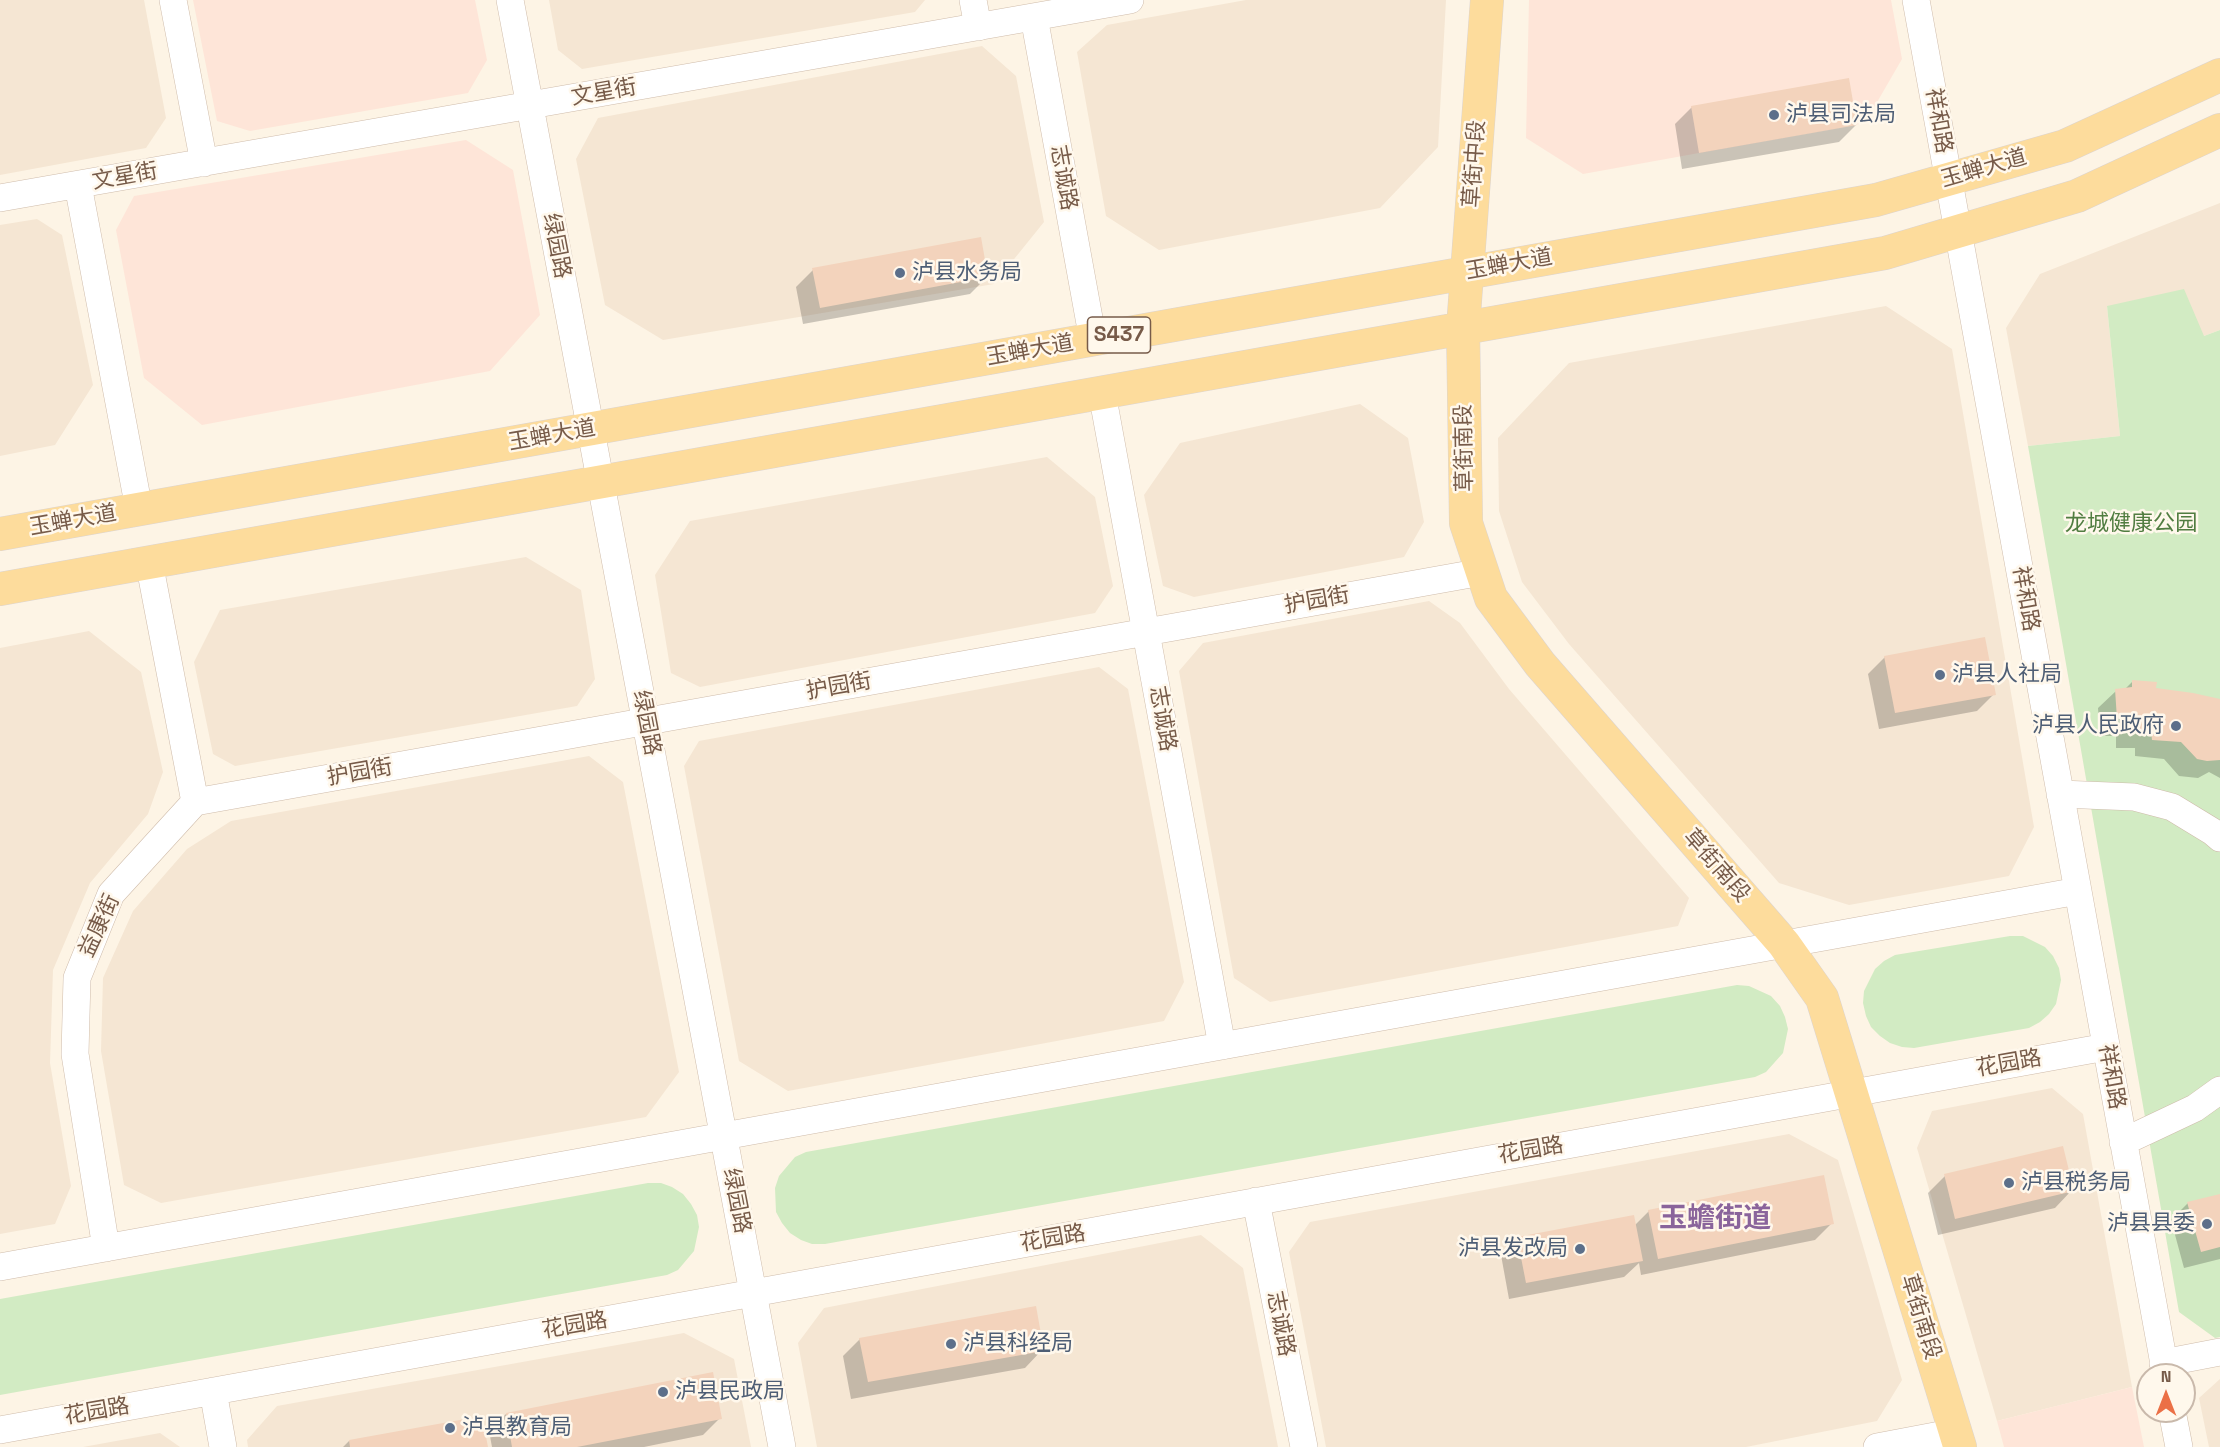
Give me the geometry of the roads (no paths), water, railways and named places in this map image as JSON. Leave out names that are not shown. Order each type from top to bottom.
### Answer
[{"type":"main road","name":"草街中段","points":[[1463,328],[1486,0]]},
{"type":"main road","name":"玉蝉大道","points":[[0,534],[1876,200],[2065,146],[2220,75]]},
{"type":"main road","name":"S437","points":[[0,589],[1885,253],[2077,196],[2220,130]]},
{"type":"main road","name":"草街南段","points":[[1463,328],[1466,523],[1491,598],[1540,664],[1784,944],[1822,998],[1958,1439]]},
{"type":"street","points":[[173,0],[204,163]]},
{"type":"street","name":"绿园路","points":[[510,0],[782,1447]]},
{"type":"street","points":[[973,0],[978,27]]},
{"type":"street","name":"文星街","points":[[0,198],[1130,0]]},
{"type":"street","name":"祥和路","points":[[1916,0],[2164,1363]]},
{"type":"street","name":"志诚路","points":[[1034,17],[1093,340]]},
{"type":"street","points":[[78,185],[139,509]]},
{"type":"street","name":"志诚路","points":[[1102,393],[1222,1046]]},
{"type":"street","points":[[149,562],[195,802]]},
{"type":"street","name":"护园街","points":[[195,802],[1482,572]]},
{"type":"street","points":[[2060,794],[2134,797],[2172,807],[2220,838]]},
{"type":"street","name":"益康街","points":[[106,1248],[75,1054],[77,978],[111,894],[195,802]]},
{"type":"street","points":[[0,1267],[2078,891]]},
{"type":"street","name":"花园路","points":[[0,1430],[2106,1047]]},
{"type":"street","points":[[2123,1142],[2195,1108],[2220,1090]]},
{"type":"street","name":"志诚路","points":[[1256,1201],[1304,1447]]},
{"type":"street","points":[[2184,1363],[2220,1352]]},
{"type":"street","points":[[213,1391],[223,1447]]},
{"type":"street","points":[[2174,1423],[2179,1447]]},
{"type":"street","points":[[1877,1447],[1958,1439]]},
{"type":"place","name":"泸县司法局","points":[[1774,115]]},
{"type":"place","name":"泸县水务局","points":[[900,273]]},
{"type":"place","name":"泸县人社局","points":[[1940,675]]},
{"type":"place","name":"泸县人民政府","points":[[2176,726]]},
{"type":"place","name":"泸县税务局","points":[[2009,1183]]},
{"type":"place","name":"泸县县委","points":[[2207,1224]]},
{"type":"place","name":"泸县发改局","points":[[1580,1249]]},
{"type":"place","name":"泸县科经局","points":[[951,1344]]},
{"type":"place","name":"泸县民政局","points":[[663,1392]]},
{"type":"place","name":"泸县教育局","points":[[450,1428]]},
{"type":"district","name":"玉蟾街道","points":[[1715,1219]]},
{"type":"park label","name":"龙城健康公园","points":[[2131,524]]}]
